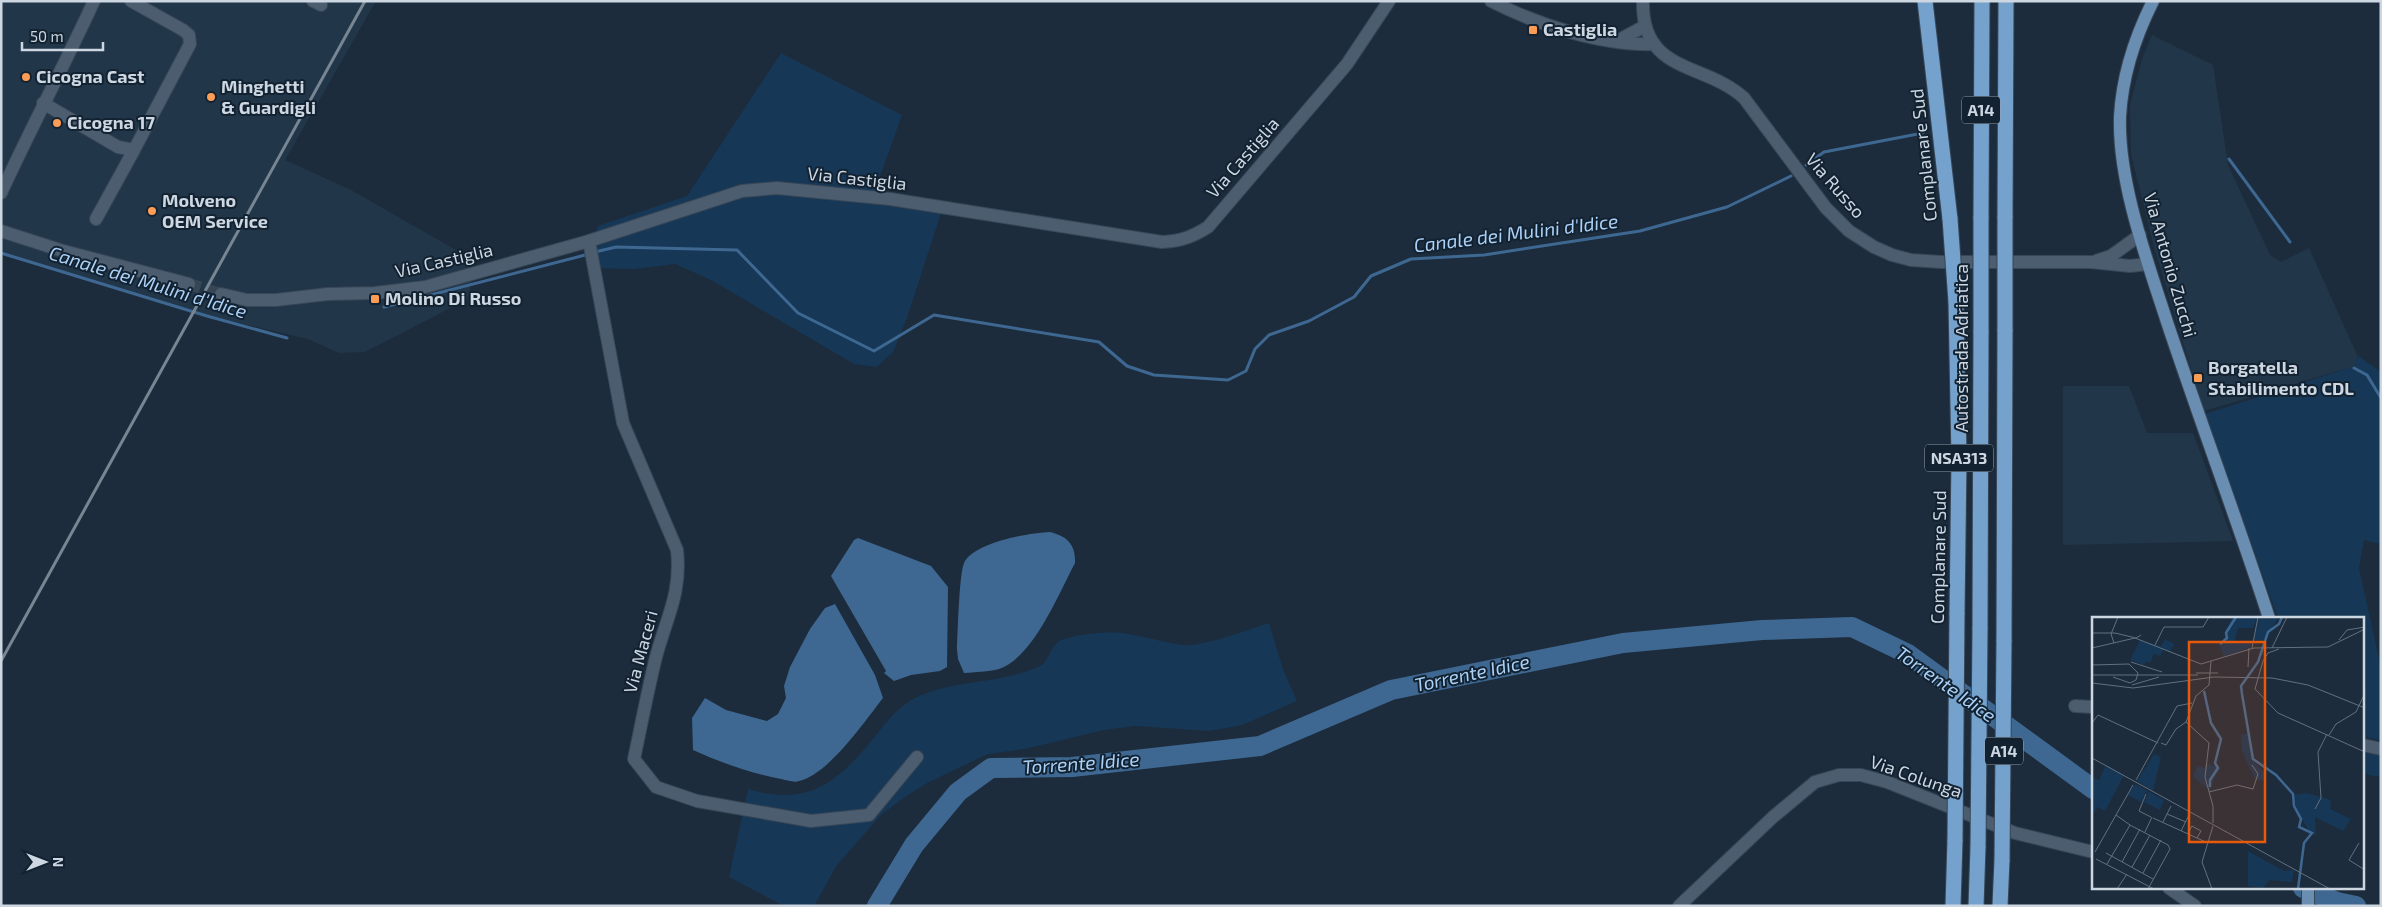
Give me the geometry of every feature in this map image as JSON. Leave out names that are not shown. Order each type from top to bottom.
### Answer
[{"type":"highway","name":"Complanare Sud","points":[[1925,1],[1950,219],[1956,302],[1959,449],[1953,906]]},
{"type":"highway","name":"Autostrada Adriatica","points":[[1976,906],[1980,629],[1982,1]]},
{"type":"highway","name":"A14","points":[[2000,906],[2004,641],[2006,1]]},
{"type":"main road","name":"Via Antonio Zucchi","points":[[2153,1],[2129,62],[2122,96],[2120,117],[2124,165],[2148,264],[2269,617]]},
{"type":"main road","points":[[2308,890],[2308,906]]},
{"type":"street","points":[[1,192],[43,103],[54,87],[94,1]]},
{"type":"street","points":[[96,219],[190,44],[190,35],[131,1]]},
{"type":"street","name":"Via Castiglia","points":[[221,294],[247,300],[276,300],[328,294],[376,294],[425,287],[591,249],[742,191],[777,188],[890,199],[1162,242],[1193,237],[1208,226],[1347,64],[1389,1]]},
{"type":"street","points":[[1491,1],[1520,14],[1611,41],[1631,44],[1654,44]]},
{"type":"street","points":[[1611,41],[1620,40],[1645,26],[1643,1]]},
{"type":"street","name":"Via Russo","points":[[1645,26],[1654,44],[1669,59],[1724,83],[1744,98],[1826,208],[1849,231],[1874,247],[1911,260],[1941,262],[2091,262],[2130,266],[2148,264]]},
{"type":"street","points":[[43,103],[118,147],[134,150]]},
{"type":"street","points":[[1,231],[60,250],[189,284]]},
{"type":"street","name":"Via Russo","points":[[2091,262],[2111,256],[2140,235]]},
{"type":"street","name":"Via Maceri","points":[[591,249],[623,423],[677,550],[679,572],[676,591],[655,659],[634,759],[656,787],[697,801],[811,821],[869,815],[916,757]]},
{"type":"street","points":[[2075,706],[2092,707]]},
{"type":"street","points":[[2364,745],[2381,749]]},
{"type":"street","name":"Via Colunga","points":[[1679,906],[1773,817],[1815,782],[1839,776],[1861,776],[1887,782],[2015,833],[2092,852]]},
{"type":"street","points":[[2172,890],[2195,906]]},
{"type":"shaded area","points":[[1,1],[376,1],[285,160],[351,190],[475,261],[468,299],[365,352],[339,353],[308,339],[199,314],[1,255]]},
{"type":"shaded area","points":[[2152,35],[2213,65],[2228,165],[2270,255],[2281,262],[2309,248],[2357,355],[2355,366],[2204,411],[2154,247],[2131,154],[2130,105],[2142,59]]},
{"type":"shaded area","points":[[781,53],[902,115],[874,193],[944,204],[907,318],[893,352],[877,367],[854,364],[711,280],[675,264],[634,269],[595,268],[589,247],[598,226],[687,196]]},
{"type":"shaded area","points":[[2357,355],[2381,372],[2381,544],[2364,540],[2359,568],[2381,668],[2381,740],[2364,737],[2364,617],[2278,617],[2205,414],[2355,366]]},
{"type":"shaded area","points":[[2063,386],[2129,386],[2147,433],[2193,433],[2233,541],[2063,545]]},
{"type":"shaded area","points":[[1050,532],[1061,536],[1069,542],[1074,551],[1075,563],[1044,623],[1034,639],[1011,663],[995,670],[964,673],[958,659],[957,649],[960,589],[965,561],[971,554],[992,544],[1029,534]]},
{"type":"shaded area","points":[[858,538],[931,566],[948,587],[947,667],[940,671],[911,675],[894,681],[884,673],[886,671],[831,576],[854,540]]},
{"type":"shaded area","points":[[835,604],[875,675],[883,698],[834,758],[810,776],[795,782],[747,771],[693,750],[692,718],[705,698],[726,710],[767,721],[778,714],[786,698],[784,686],[790,667],[810,629],[825,608]]},
{"type":"shaded area","points":[[1269,623],[1283,669],[1297,701],[1242,725],[1209,731],[1135,726],[1104,730],[1025,749],[988,754],[929,782],[881,815],[837,865],[814,906],[784,906],[729,877],[748,789],[770,794],[789,795],[806,792],[822,786],[850,765],[894,714],[915,698],[945,688],[1025,672],[1043,664],[1058,642],[1076,636],[1117,632],[1176,644],[1192,645],[1226,637]]},
{"type":"shaded area","points":[[2364,752],[2381,754],[2381,777],[2368,775],[2364,772]]},
{"type":"waterway","name":"Canale dei Mulini d'Idice","points":[[1806,165],[1824,152],[1923,133]]},
{"type":"waterway","name":"Canale dei Mulini d'Idice","points":[[2229,159],[2290,242]]},
{"type":"waterway","name":"Canale dei Mulini d'Idice","points":[[595,252],[616,247],[737,250],[798,313],[874,351],[934,315],[1099,342],[1127,366],[1154,375],[1228,380],[1246,371],[1255,349],[1269,335],[1309,321],[1354,297],[1371,276],[1411,259],[1484,255],[1640,231],[1727,207],[1791,176]]},
{"type":"waterway","name":"Canale dei Mulini d'Idice","points":[[1,253],[207,316],[287,338]]},
{"type":"waterway","name":"Canale dei Mulini d'Idice","points":[[384,307],[589,254]]},
{"type":"waterway","name":"Canale dei Mulini d'Idice","points":[[2354,368],[2367,375],[2381,398]]},
{"type":"waterway","name":"Torrente Idice","points":[[877,906],[914,845],[958,792],[991,768],[1072,767],[1260,746],[1391,690],[1623,643],[1762,630],[1852,627],[1908,654],[2092,788]]},
{"type":"waterway","name":"Torrente Idice","points":[[2308,890],[2337,902],[2356,906]]},
{"type":"tunnel","points":[[189,284],[221,294]]},
{"type":"railway","points":[[1,661],[365,1]]},
{"type":"place","name":"Castiglia","points":[[1533,30]]},
{"type":"place","name":"Cicogna Cast","points":[[26,77]]},
{"type":"place","name":"Minghetti & Guardigli","points":[[211,97]]},
{"type":"place","name":"Cicogna 17","points":[[57,123]]},
{"type":"place","name":"Molveno OEM Service","points":[[152,211]]},
{"type":"place","name":"Molino Di Russo","points":[[375,299]]},
{"type":"place","name":"Borgatella Stabilimento CDL","points":[[2198,378]]}]
